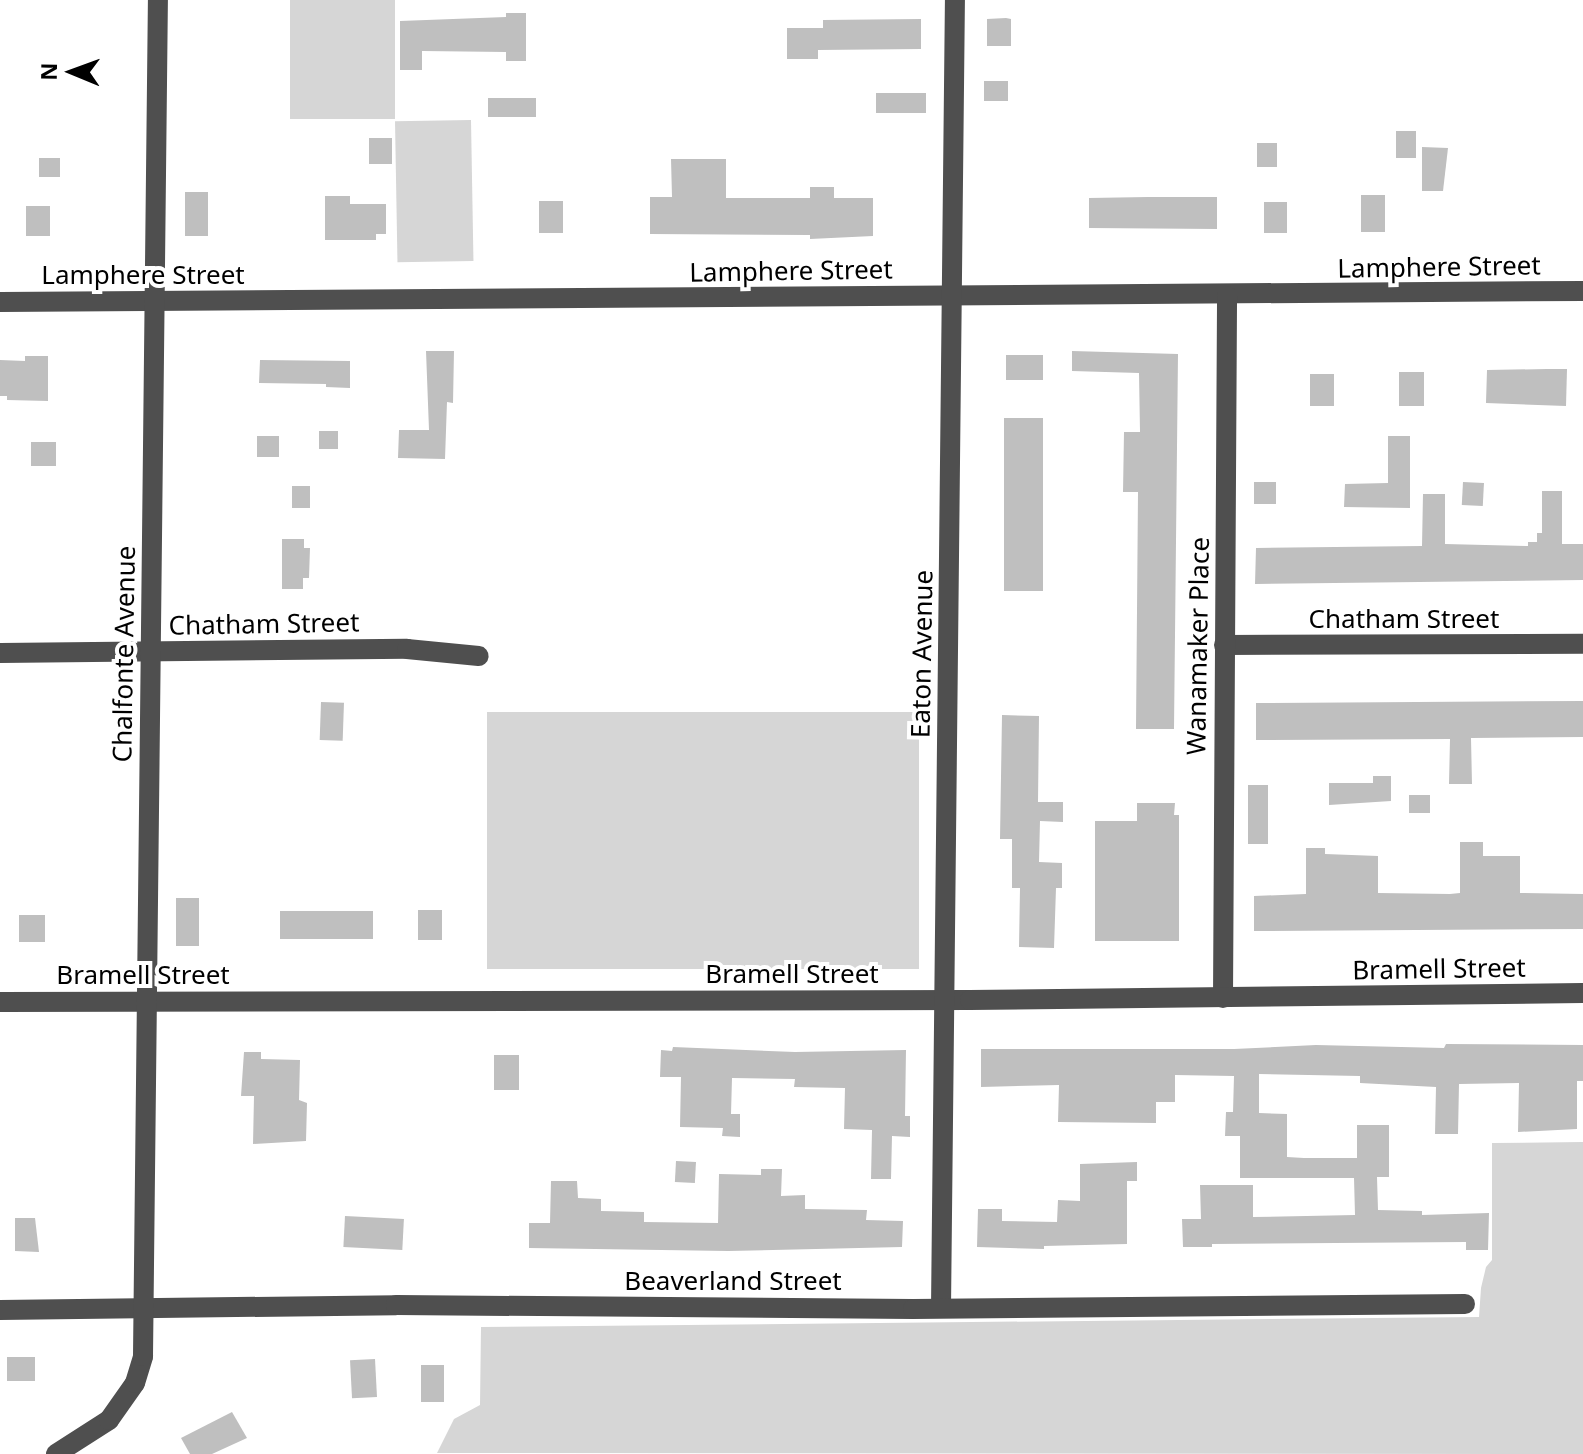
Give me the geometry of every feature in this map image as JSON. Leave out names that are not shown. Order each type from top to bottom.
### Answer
[{"type":"street","name":"Chalfonte Avenue","points":[[56,1454],[109,1420],[124,1401],[143,1356],[158,0]]},
{"type":"street","name":"Eaton Avenue","points":[[941,1308],[955,0]]},
{"type":"street","name":"Lamphere Street","points":[[0,302],[1227,296],[1583,291]]},
{"type":"street","name":"Wanamaker Place","points":[[1223,998],[1227,296]]},
{"type":"street","name":"Chatham Street","points":[[1224,645],[1583,644]]},
{"type":"street","name":"Chatham Street","points":[[0,653],[407,649],[479,656]]},
{"type":"street","name":"Bramell Street","points":[[0,1002],[945,1000],[1583,993]]},
{"type":"street","name":"Beaverland Street","points":[[0,1310],[396,1305],[941,1308],[1465,1304]]},
{"type":"shaded area","points":[[290,0],[395,0],[395,119],[290,119]]},
{"type":"shaded area","points":[[471,120],[473,261],[397,262],[395,121]]},
{"type":"shaded area","points":[[487,712],[919,712],[919,969],[487,969]]},
{"type":"shaded area","points":[[1583,1142],[1583,1454],[437,1453],[454,1419],[480,1405],[481,1327],[1479,1317],[1481,1288],[1486,1267],[1492,1260],[1492,1143]]},
{"type":"building","points":[[506,13],[526,13],[526,61],[506,61],[506,52],[422,51],[422,70],[400,70],[400,21],[506,17]]},
{"type":"building","points":[[921,19],[921,49],[818,50],[818,59],[787,59],[787,28],[823,28],[823,20]]},
{"type":"building","points":[[987,19],[1011,19],[1011,46],[987,46]]},
{"type":"building","points":[[984,81],[1008,81],[1008,101],[984,101]]},
{"type":"building","points":[[876,93],[926,93],[926,113],[876,113]]},
{"type":"building","points":[[488,98],[536,98],[536,117],[488,117]]},
{"type":"building","points":[[1396,131],[1416,131],[1416,158],[1396,158]]},
{"type":"building","points":[[369,138],[392,138],[392,164],[369,164]]},
{"type":"building","points":[[1257,143],[1277,143],[1277,167],[1257,167]]},
{"type":"building","points":[[1422,147],[1448,148],[1443,191],[1422,191]]},
{"type":"building","points":[[39,158],[60,158],[60,177],[39,177]]},
{"type":"building","points":[[671,159],[726,159],[726,198],[810,198],[810,187],[834,187],[834,198],[873,198],[873,236],[810,239],[810,235],[650,234],[650,197],[672,197]]},
{"type":"building","points":[[185,192],[208,192],[208,236],[185,236]]},
{"type":"building","points":[[1361,195],[1385,195],[1385,232],[1361,232]]},
{"type":"building","points":[[325,196],[350,196],[350,204],[386,204],[386,234],[376,234],[376,240],[325,240]]},
{"type":"building","points":[[1217,197],[1217,229],[1089,228],[1089,198]]},
{"type":"building","points":[[539,201],[563,201],[563,233],[539,233]]},
{"type":"building","points":[[1264,202],[1287,202],[1287,233],[1264,233]]},
{"type":"building","points":[[26,206],[50,206],[50,236],[26,236]]},
{"type":"building","points":[[426,351],[454,351],[453,403],[447,402],[445,459],[398,458],[399,430],[429,430]]},
{"type":"building","points":[[1072,351],[1178,354],[1174,729],[1136,729],[1138,492],[1123,492],[1124,432],[1140,432],[1139,373],[1072,371]]},
{"type":"building","points":[[1006,355],[1043,355],[1043,380],[1006,380]]},
{"type":"building","points":[[25,356],[48,356],[48,401],[7,400],[7,396],[0,396],[0,360],[25,361]]},
{"type":"building","points":[[260,360],[350,361],[350,388],[326,387],[326,384],[259,383]]},
{"type":"building","points":[[1567,369],[1566,406],[1486,403],[1487,370]]},
{"type":"building","points":[[1399,372],[1424,372],[1424,406],[1399,406]]},
{"type":"building","points":[[1310,374],[1334,374],[1334,406],[1310,406]]},
{"type":"building","points":[[1004,418],[1043,418],[1043,591],[1004,591]]},
{"type":"building","points":[[319,431],[338,431],[338,449],[319,449]]},
{"type":"building","points":[[257,436],[279,436],[279,457],[257,457]]},
{"type":"building","points":[[1388,436],[1410,436],[1410,508],[1344,507],[1345,484],[1388,483]]},
{"type":"building","points":[[31,442],[56,442],[56,466],[31,466]]},
{"type":"building","points":[[1254,482],[1276,482],[1276,504],[1254,504]]},
{"type":"building","points":[[1463,482],[1484,483],[1483,506],[1462,505]]},
{"type":"building","points":[[292,486],[310,486],[310,508],[292,508]]},
{"type":"building","points":[[1542,491],[1562,491],[1562,544],[1583,544],[1583,580],[1255,584],[1256,548],[1422,546],[1423,494],[1445,494],[1445,544],[1528,546],[1528,542],[1537,542],[1537,533],[1542,533]]},
{"type":"building","points":[[282,539],[304,539],[304,548],[310,548],[309,578],[303,578],[303,589],[282,589]]},
{"type":"building","points":[[1583,701],[1583,737],[1471,738],[1472,784],[1449,784],[1450,739],[1256,740],[1256,703]]},
{"type":"building","points":[[321,702],[344,703],[343,741],[320,740]]},
{"type":"building","points":[[1002,715],[1039,716],[1038,802],[1063,802],[1063,822],[1040,821],[1039,862],[1062,863],[1062,888],[1056,888],[1054,948],[1019,947],[1020,888],[1012,888],[1012,839],[1000,839]]},
{"type":"building","points":[[1373,776],[1391,776],[1391,801],[1329,805],[1329,783],[1373,783]]},
{"type":"building","points":[[1248,785],[1268,785],[1268,844],[1248,844]]},
{"type":"building","points":[[1409,795],[1430,795],[1430,813],[1409,813]]},
{"type":"building","points":[[1137,803],[1175,803],[1174,815],[1179,815],[1179,941],[1095,941],[1095,821],[1137,821]]},
{"type":"building","points":[[1460,842],[1483,842],[1483,856],[1520,856],[1520,893],[1583,894],[1583,929],[1254,931],[1254,896],[1306,894],[1306,848],[1325,848],[1325,854],[1378,856],[1378,893],[1450,894],[1460,893]]},
{"type":"building","points":[[176,898],[199,898],[199,946],[176,946]]},
{"type":"building","points":[[418,910],[442,910],[442,940],[418,940]]},
{"type":"building","points":[[280,911],[373,911],[373,939],[280,939]]},
{"type":"building","points":[[19,915],[45,915],[45,942],[19,942]]},
{"type":"building","points":[[1446,1044],[1583,1045],[1583,1081],[1577,1081],[1577,1129],[1518,1132],[1519,1083],[1459,1084],[1458,1134],[1435,1134],[1436,1087],[1360,1083],[1360,1076],[1259,1074],[1259,1113],[1287,1114],[1287,1157],[1357,1158],[1357,1125],[1389,1125],[1389,1177],[1377,1177],[1378,1210],[1422,1211],[1422,1215],[1489,1213],[1488,1250],[1466,1250],[1466,1242],[1212,1244],[1212,1247],[1183,1247],[1182,1219],[1201,1219],[1200,1185],[1253,1185],[1253,1217],[1355,1215],[1354,1178],[1240,1178],[1240,1136],[1225,1136],[1226,1112],[1233,1112],[1234,1076],[1175,1075],[1175,1102],[1156,1102],[1156,1123],[1058,1122],[1059,1085],[981,1087],[981,1049],[1234,1049],[1316,1045],[1444,1048]]},
{"type":"building","points":[[673,1047],[795,1052],[906,1050],[905,1116],[910,1116],[910,1137],[892,1136],[891,1179],[871,1179],[872,1130],[844,1129],[845,1088],[794,1087],[795,1079],[732,1078],[731,1114],[740,1114],[740,1137],[722,1136],[723,1128],[680,1127],[681,1077],[660,1077],[661,1050],[672,1051]]},
{"type":"building","points":[[244,1052],[261,1052],[261,1059],[300,1060],[299,1100],[307,1103],[306,1141],[253,1144],[254,1096],[241,1096]]},
{"type":"building","points":[[494,1055],[519,1055],[519,1090],[494,1090]]},
{"type":"building","points":[[676,1161],[696,1162],[695,1183],[675,1182]]},
{"type":"building","points":[[1137,1162],[1137,1181],[1127,1181],[1127,1244],[1044,1246],[1044,1249],[977,1247],[978,1209],[1002,1209],[1002,1221],[1057,1222],[1058,1200],[1080,1201],[1080,1164]]},
{"type":"building","points":[[761,1169],[782,1169],[781,1196],[805,1195],[805,1209],[867,1210],[866,1220],[903,1221],[902,1247],[728,1251],[529,1248],[529,1223],[550,1223],[551,1181],[577,1181],[578,1198],[601,1199],[601,1211],[644,1212],[644,1222],[718,1223],[719,1174],[761,1175]]},
{"type":"building","points":[[345,1216],[404,1219],[402,1250],[343,1247]]},
{"type":"building","points":[[15,1218],[35,1218],[39,1252],[15,1251]]},
{"type":"building","points":[[7,1357],[35,1357],[35,1381],[7,1381]]},
{"type":"building","points":[[375,1359],[377,1397],[352,1398],[350,1360]]},
{"type":"building","points":[[421,1365],[444,1365],[444,1402],[421,1402]]},
{"type":"building","points":[[232,1412],[247,1438],[212,1454],[190,1454],[181,1438]]}]
